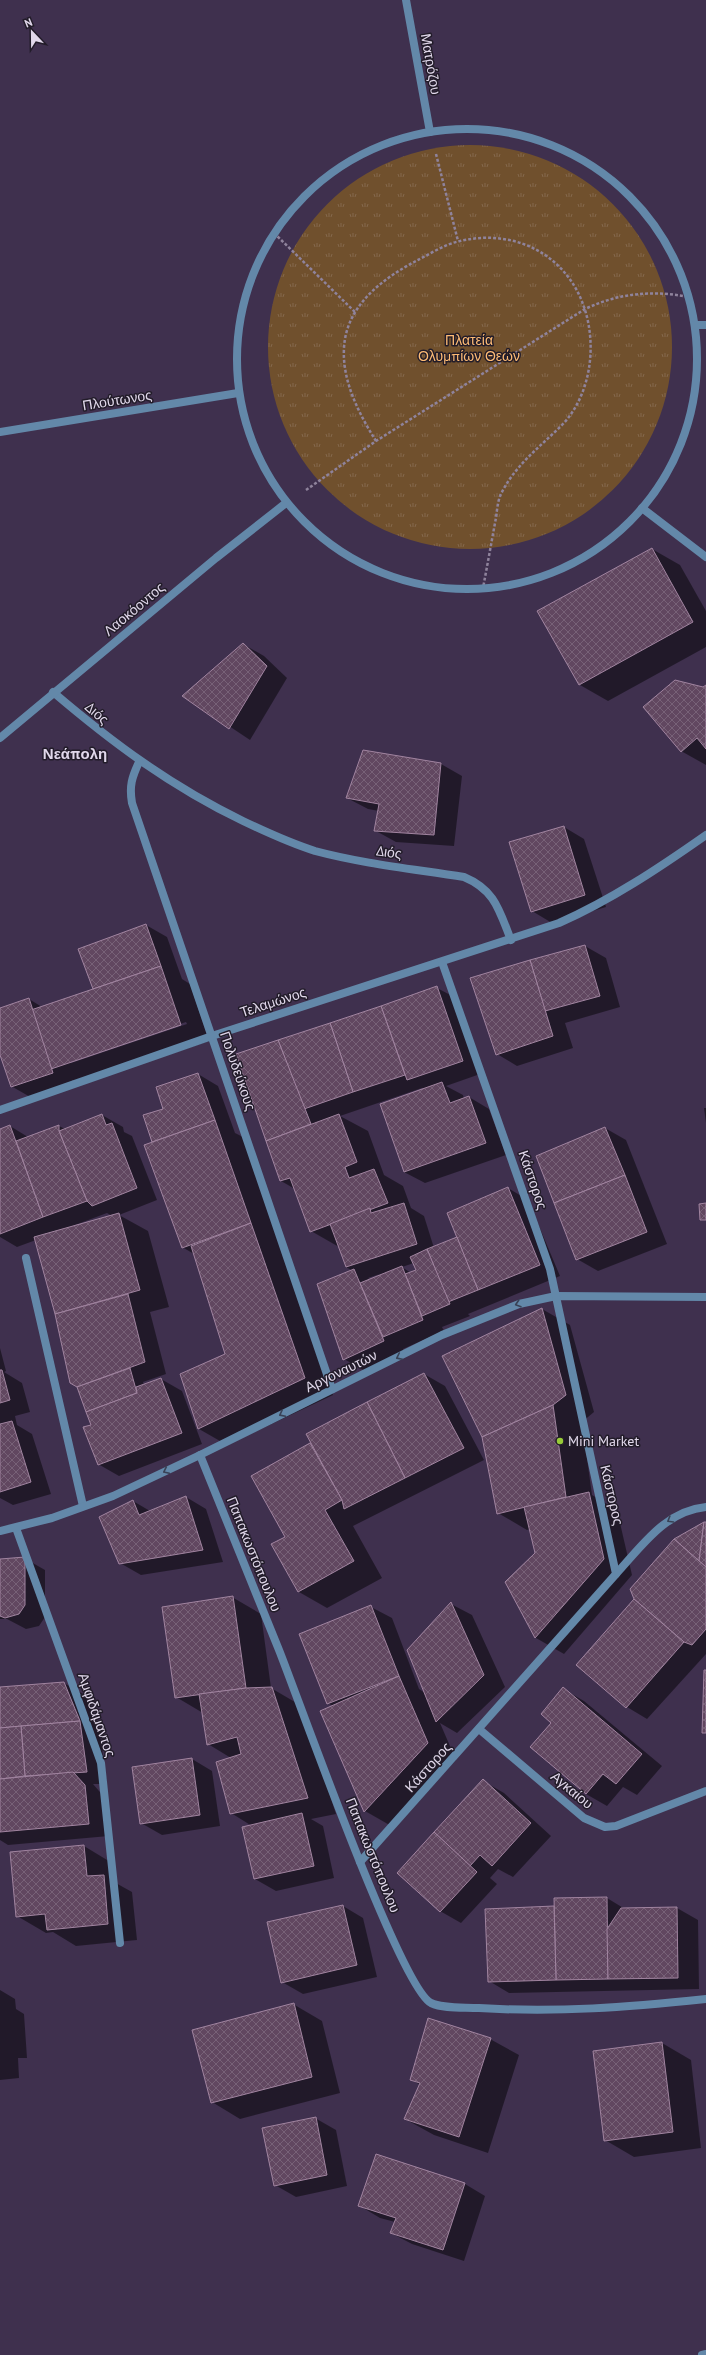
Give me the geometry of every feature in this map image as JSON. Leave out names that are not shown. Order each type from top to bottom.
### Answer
[{"type":"street","name":"Ματρόζου","points":[[406,0],[430,132]]},
{"type":"street","points":[[472,129],[514,134],[554,146],[591,165],[624,191],[652,222],[674,258],[689,297],[695,325],[697,374],[688,422],[670,467],[642,508],[609,539],[570,564],[528,580],[483,588],[438,587],[395,577],[354,560],[318,535],[286,503],[269,478],[255,452],[245,423],[238,393],[236,352],[241,310],[255,270],[274,233],[304,196],[342,166],[384,144],[430,132],[472,129]]},
{"type":"street","points":[[695,325],[706,325]]},
{"type":"street","name":"Πλούτωνος","points":[[0,432],[238,393]]},
{"type":"street","name":"Λαοκόοντος","points":[[0,738],[216,558],[286,503]]},
{"type":"street","points":[[642,508],[706,557]]},
{"type":"street","name":"Διός","points":[[54,692],[105,736],[139,762],[199,799],[278,838],[315,851],[355,861],[464,877],[476,882],[494,899],[510,940]]},
{"type":"street","name":"Πολυδεύκους","points":[[139,762],[131,778],[130,790],[132,803],[332,1389]]},
{"type":"street","points":[[510,940],[559,924],[585,911],[636,882],[706,835]]},
{"type":"street","name":"Τελαμώνος","points":[[0,1110],[212,1036],[510,940]]},
{"type":"street","name":"Κάστορος","points":[[360,1862],[616,1574],[556,1296],[538,1234],[442,962]]},
{"type":"street","points":[[26,1258],[83,1506]]},
{"type":"street","name":"Αργοναυτών","points":[[0,1531],[16,1528],[113,1496],[200,1455],[442,1335],[519,1304],[556,1296],[706,1297]]},
{"type":"street","name":"Παπακωστόπουλου","points":[[200,1455],[280,1652],[360,1862],[410,1976],[423,1996],[433,2003],[464,2007],[556,2011],[706,2000]]},
{"type":"street","points":[[616,1574],[659,1526],[673,1517],[706,1507]]},
{"type":"street","name":"Αμφιδάμαντος","points":[[16,1528],[101,1763],[120,1944]]},
{"type":"street","name":"Αγκαίου","points":[[479,1729],[584,1818],[605,1827],[627,1822],[706,1790]]},
{"type":"street","points":[[702,2355],[706,2354]]},
{"type":"path","points":[[430,132],[458,241]]},
{"type":"path","points":[[274,233],[355,312]]},
{"type":"path","points":[[376,441],[357,406],[345,371],[344,348],[345,335],[355,312],[366,297],[382,282],[403,268],[458,241],[482,237],[506,238],[526,244],[545,256],[564,272],[585,309],[589,326],[591,351],[583,390],[576,405],[562,424],[534,449],[520,466],[500,496],[483,588]]},
{"type":"path","points":[[286,503],[376,441],[585,309],[607,299],[634,294],[656,293],[689,297]]},
{"type":"green space","name":"Πλατεία Ολυμπίων Θεών","points":[[470,145],[509,149],[547,160],[582,179],[613,204],[638,235],[657,270],[668,308],[672,347],[668,386],[657,424],[638,459],[613,490],[582,515],[547,534],[509,545],[470,549],[431,545],[393,534],[358,515],[327,490],[302,459],[283,424],[272,386],[268,347],[272,308],[283,270],[302,235],[327,204],[358,179],[393,160],[431,149]]},
{"type":"building","points":[[652,548],[693,622],[579,685],[537,611]]},
{"type":"building","points":[[243,643],[267,666],[229,729],[182,696]]},
{"type":"building","points":[[675,680],[703,687],[706,685],[706,749],[697,738],[681,752],[643,707]]},
{"type":"building","points":[[363,750],[441,763],[434,835],[374,831],[379,804],[346,798]]},
{"type":"building","points":[[564,826],[585,895],[531,912],[509,842]]},
{"type":"building","points":[[146,924],[161,966],[93,989],[78,949]]},
{"type":"building","points":[[585,945],[600,996],[545,1011],[530,960]]},
{"type":"building","points":[[530,960],[553,1036],[496,1055],[470,978]]},
{"type":"building","points":[[161,966],[181,1025],[51,1069],[31,1010]]},
{"type":"building","points":[[437,986],[463,1061],[407,1080],[381,1006]]},
{"type":"building","points":[[29,998],[53,1073],[11,1087],[0,1055],[0,1008]]},
{"type":"building","points":[[381,1006],[405,1075],[353,1092],[330,1023]]},
{"type":"building","points":[[330,1023],[353,1092],[304,1109],[278,1040]]},
{"type":"building","points":[[278,1040],[311,1124],[266,1141],[236,1054]]},
{"type":"building","points":[[198,1073],[215,1120],[152,1142],[143,1115],[163,1109],[156,1087]]},
{"type":"building","points":[[442,1082],[450,1103],[469,1096],[486,1143],[404,1172],[380,1104]]},
{"type":"building","points":[[102,1114],[106,1125],[112,1123],[137,1188],[92,1206],[87,1201],[59,1131]]},
{"type":"building","points":[[339,1114],[357,1162],[345,1167],[349,1178],[374,1169],[388,1203],[310,1232],[290,1178],[280,1181],[266,1141]]},
{"type":"building","points":[[215,1120],[251,1223],[182,1248],[144,1145]]},
{"type":"building","points":[[10,1125],[43,1217],[0,1234],[0,1129]]},
{"type":"building","points":[[59,1125],[59,1131],[87,1201],[43,1217],[16,1141]]},
{"type":"building","points":[[605,1127],[625,1175],[554,1203],[536,1156]]},
{"type":"building","points":[[625,1175],[647,1232],[576,1260],[554,1203]]},
{"type":"building","points":[[508,1187],[540,1265],[478,1290],[447,1213]]},
{"type":"building","points":[[404,1203],[417,1244],[346,1267],[330,1224],[370,1208],[371,1213]]},
{"type":"building","points":[[706,1203],[706,1220],[700,1220],[699,1204]]},
{"type":"building","points":[[119,1213],[140,1290],[55,1314],[34,1237]]},
{"type":"building","points":[[251,1223],[305,1378],[198,1429],[180,1374],[225,1354],[191,1246]]},
{"type":"building","points":[[457,1237],[478,1290],[448,1302],[427,1249]]},
{"type":"building","points":[[427,1249],[450,1304],[422,1316],[405,1274],[416,1270],[410,1257]]},
{"type":"building","points":[[402,1266],[423,1320],[383,1337],[360,1283]]},
{"type":"building","points":[[354,1269],[384,1341],[343,1360],[317,1284]]},
{"type":"building","points":[[128,1294],[145,1362],[77,1387],[70,1383],[55,1314]]},
{"type":"building","points":[[542,1308],[566,1395],[553,1405],[482,1437],[442,1356]]},
{"type":"building","points":[[130,1368],[137,1393],[86,1412],[77,1387]]},
{"type":"building","points":[[0,1370],[2,1370],[10,1400],[0,1403]]},
{"type":"building","points":[[424,1373],[464,1448],[405,1478],[367,1402]]},
{"type":"building","points":[[161,1378],[182,1433],[98,1465],[83,1427],[91,1425],[86,1412],[137,1393],[136,1387]]},
{"type":"building","points":[[367,1402],[405,1478],[344,1509],[342,1500],[306,1434]]},
{"type":"building","points":[[553,1405],[566,1497],[497,1514],[482,1437]]},
{"type":"building","points":[[12,1421],[31,1482],[0,1492],[0,1424]]},
{"type":"building","points":[[310,1443],[342,1500],[325,1510],[354,1561],[298,1592],[271,1544],[285,1537],[251,1476]]},
{"type":"building","points":[[589,1492],[604,1559],[535,1638],[505,1582],[535,1553],[524,1507]]},
{"type":"building","points":[[186,1496],[203,1550],[119,1564],[99,1517],[133,1500],[139,1515]]},
{"type":"building","points":[[704,1522],[699,1561],[674,1539]]},
{"type":"building","points":[[704,1522],[706,1522],[706,1567],[699,1561]]},
{"type":"building","points":[[674,1539],[706,1567],[706,1629],[692,1645],[684,1642],[634,1599],[630,1589]]},
{"type":"building","points":[[25,1557],[25,1605],[19,1614],[5,1618],[0,1616],[0,1559]]},
{"type":"building","points":[[233,1596],[246,1688],[175,1698],[162,1607]]},
{"type":"building","points":[[634,1599],[684,1642],[626,1708],[576,1665]]},
{"type":"building","points":[[451,1602],[484,1675],[436,1722],[407,1650]]},
{"type":"building","points":[[371,1605],[399,1676],[327,1704],[299,1634]]},
{"type":"building","points":[[704,1670],[706,1670],[706,1733],[702,1733]]},
{"type":"building","points":[[399,1676],[428,1743],[364,1812],[320,1711]]},
{"type":"building","points":[[64,1682],[80,1721],[0,1728],[0,1687]]},
{"type":"building","points":[[272,1687],[308,1798],[230,1814],[216,1762],[241,1754],[237,1737],[207,1745],[199,1694],[246,1688]]},
{"type":"building","points":[[563,1687],[642,1754],[616,1784],[603,1774],[586,1794],[530,1747],[551,1723],[541,1714]]},
{"type":"building","points":[[80,1721],[87,1772],[25,1776],[21,1726]]},
{"type":"building","points":[[21,1726],[25,1776],[0,1779],[0,1728]]},
{"type":"building","points":[[192,1758],[200,1815],[140,1824],[132,1767]]},
{"type":"building","points":[[73,1772],[85,1785],[89,1824],[0,1832],[0,1779]]},
{"type":"building","points":[[483,1779],[531,1823],[492,1866],[480,1855],[470,1866],[434,1832]]},
{"type":"building","points":[[302,1813],[314,1866],[254,1879],[242,1827]]},
{"type":"building","points":[[434,1832],[477,1872],[440,1912],[397,1873]]},
{"type":"building","points":[[84,1845],[87,1876],[104,1875],[108,1924],[47,1930],[45,1914],[16,1917],[10,1852]]},
{"type":"building","points":[[607,1897],[608,1979],[556,1980],[554,1898]]},
{"type":"building","points":[[343,1905],[357,1965],[281,1983],[267,1922]]},
{"type":"building","points":[[554,1906],[556,1980],[488,1982],[485,1909]]},
{"type":"building","points":[[677,1907],[678,1978],[608,1979],[607,1929],[621,1908]]},
{"type":"building","points":[[294,2003],[312,2077],[211,2103],[192,2030]]},
{"type":"building","points":[[428,2018],[491,2038],[459,2137],[404,2119],[420,2083],[410,2080]]},
{"type":"building","points":[[662,2042],[673,2132],[604,2141],[593,2051]]},
{"type":"building","points":[[316,2117],[327,2175],[274,2186],[262,2128]]},
{"type":"building","points":[[376,2154],[465,2183],[443,2250],[390,2233],[396,2218],[358,2206]]},
{"type":"place","name":"Mini Market","points":[[560,1441]]},
{"type":"district","name":"Νεάπολη","points":[[75,753]]}]
